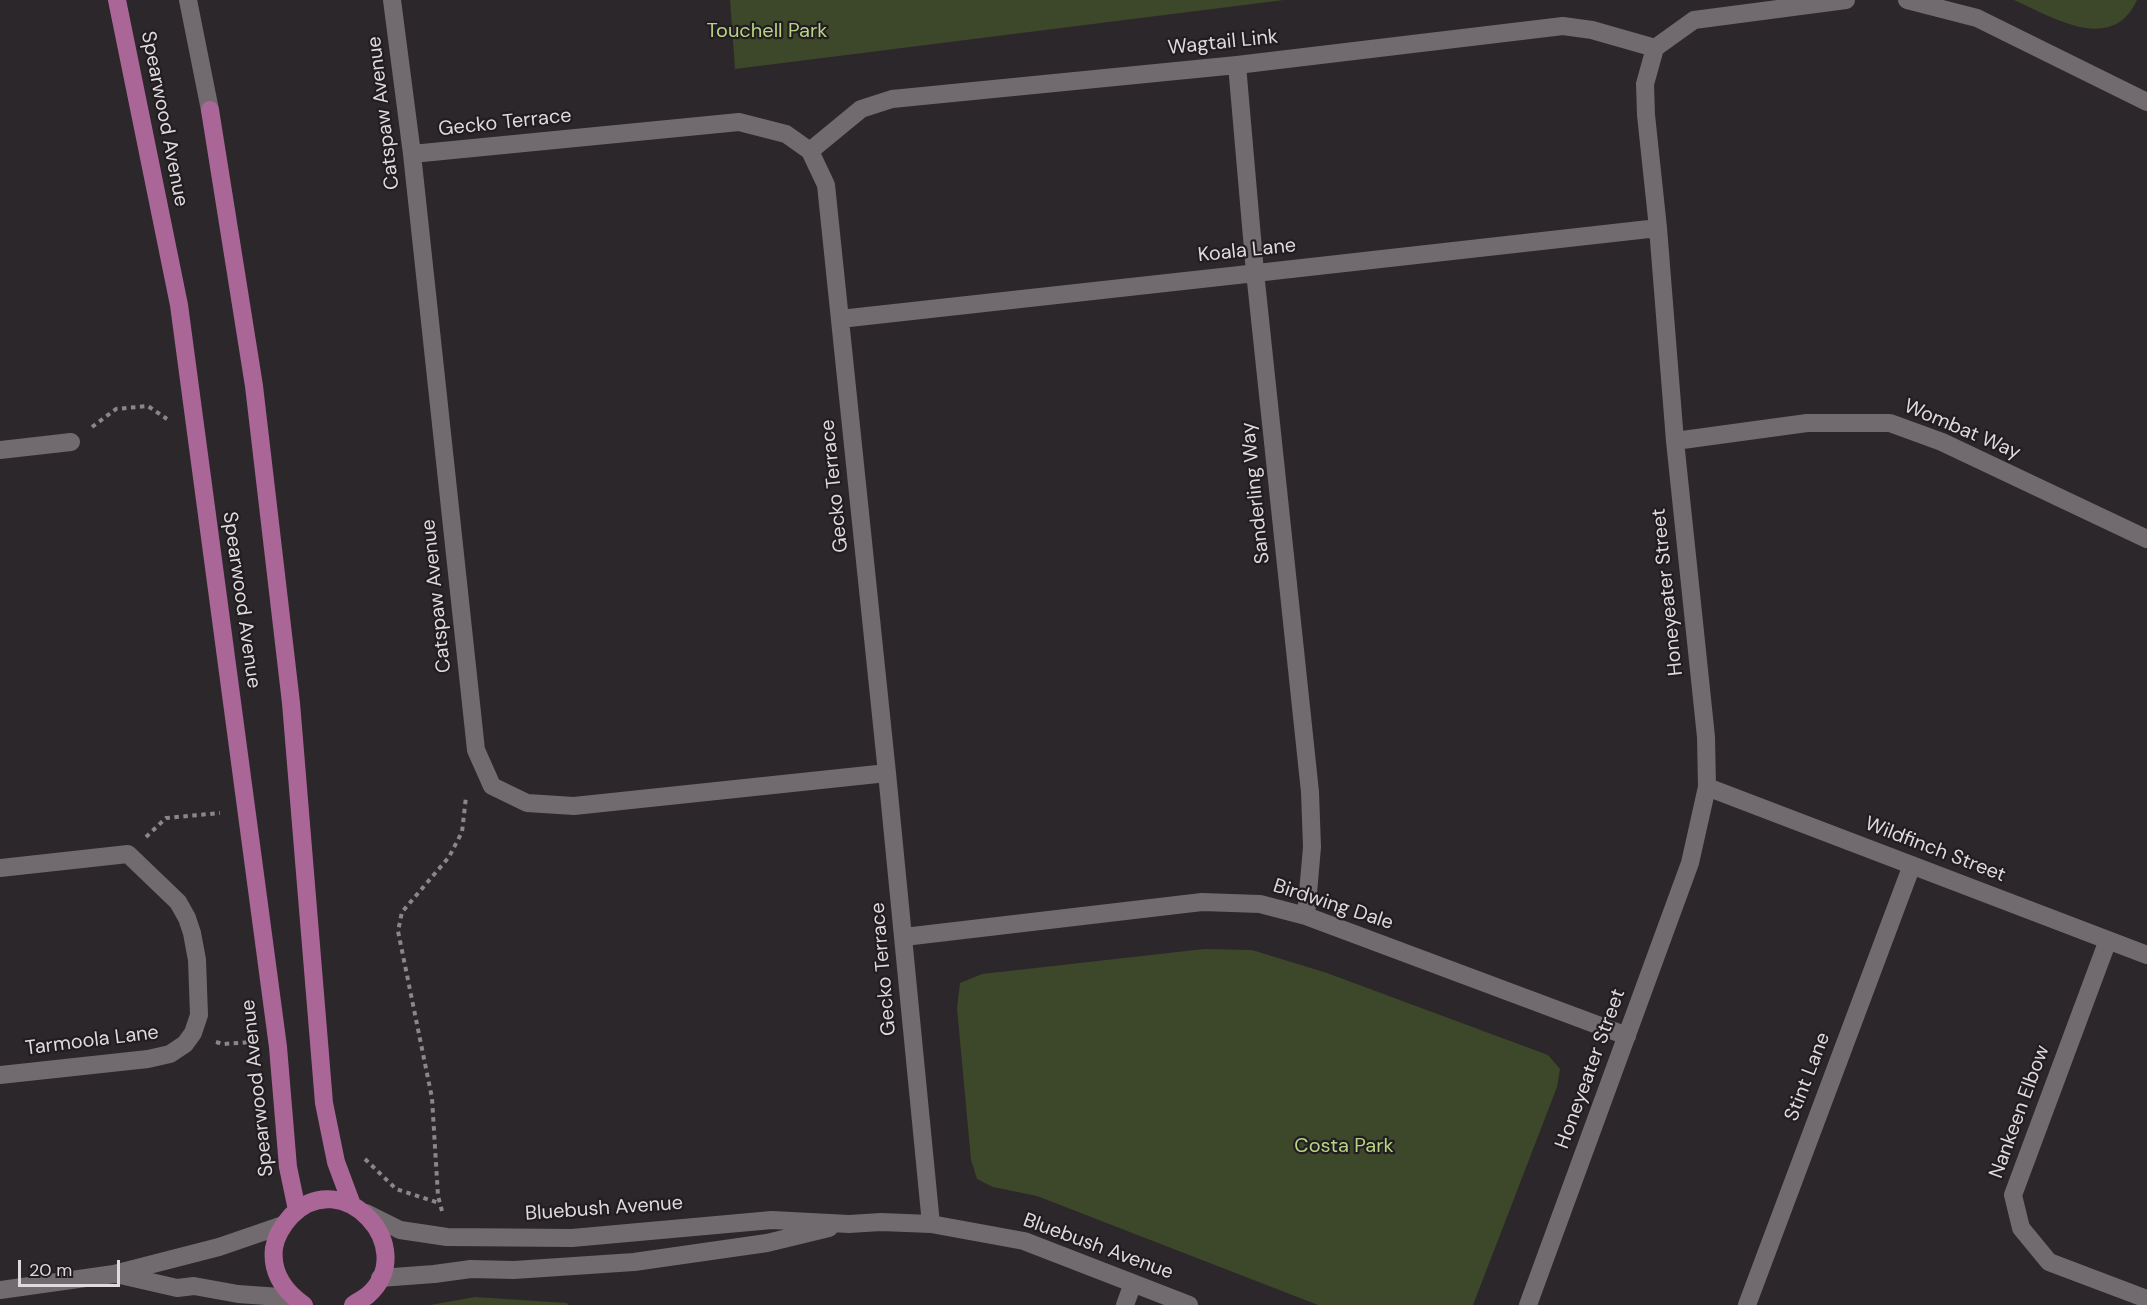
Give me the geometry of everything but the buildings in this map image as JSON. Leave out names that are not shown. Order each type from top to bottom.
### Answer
[{"type":"main road","name":"Spearwood Avenue","points":[[117,0],[178,305],[278,1047],[288,1167],[297,1210]]},
{"type":"main road","name":"Spearwood Avenue","points":[[210,110],[254,386],[290,692],[324,1103],[336,1162],[359,1209],[375,1224],[382,1237],[384,1264],[380,1278]]},
{"type":"main road","points":[[299,1301],[284,1288],[274,1264],[276,1237],[282,1225],[297,1210],[314,1202],[333,1200],[359,1209]]},
{"type":"main road","points":[[352,1305],[369,1299],[380,1278]]},
{"type":"street","name":"Spearwood Avenue","points":[[188,0],[210,110]]},
{"type":"street","name":"Catspaw Avenue","points":[[392,0],[412,154],[476,750],[492,786],[527,803],[574,806],[887,773]]},
{"type":"street","points":[[1655,48],[1694,20],[1846,0]]},
{"type":"street","points":[[1907,0],[1977,18],[2147,102]]},
{"type":"street","name":"Wagtail Link","points":[[810,151],[861,109],[892,99],[1237,65],[1563,26],[1592,30],[1655,48]]},
{"type":"street","name":"Honeyeater Street","points":[[1528,1305],[1690,863],[1707,787],[1706,737],[1675,441],[1658,228],[1646,115],[1645,84],[1655,48]]},
{"type":"street","name":"Sanderling Way","points":[[1237,65],[1255,272],[1310,792],[1312,847],[1306,916]]},
{"type":"street","name":"Gecko Terrace","points":[[412,154],[739,122],[786,134],[810,151],[826,185],[904,937],[931,1224]]},
{"type":"street","name":"Koala Lane","points":[[840,319],[1255,272],[1348,265],[1658,228]]},
{"type":"street","name":"Wombat Way","points":[[1675,441],[1807,423],[1890,423],[1942,442],[2147,539]]},
{"type":"street","points":[[0,450],[71,442]]},
{"type":"street","name":"Wildfinch Street","points":[[1707,787],[2147,955]]},
{"type":"street","points":[[0,868],[128,854],[178,902],[189,926],[197,960],[199,1015],[193,1033]]},
{"type":"street","name":"Stint Lane","points":[[1747,1305],[1912,865]]},
{"type":"street","name":"Birdwing Dale","points":[[904,937],[1202,902],[1260,904],[1306,916],[1627,1036]]},
{"type":"street","name":"Nankeen Elbow","points":[[2108,940],[2013,1195],[2020,1228],[2049,1262],[2147,1299]]},
{"type":"street","name":"Tarmoola Lane","points":[[0,1075],[148,1059],[170,1054],[185,1044],[193,1033]]},
{"type":"street","name":"Bluebush Avenue","points":[[359,1209],[400,1230],[447,1237],[572,1238],[772,1220],[849,1224],[881,1222],[931,1224],[1024,1241],[1189,1305]]},
{"type":"street","name":"Bluebush Avenue","points":[[380,1278],[471,1269],[514,1270],[634,1262],[766,1243],[849,1224]]},
{"type":"street","points":[[0,1290],[114,1274],[171,1257],[219,1247],[282,1225]]},
{"type":"street","points":[[114,1274],[177,1288],[194,1286],[299,1301]]},
{"type":"street","points":[[1125,1305],[1133,1283]]},
{"type":"path","points":[[71,442],[116,409],[148,406],[170,421]]},
{"type":"path","points":[[440,1203],[432,1098],[398,931],[402,912],[449,856],[462,832],[467,799],[465,789]]},
{"type":"path","points":[[128,854],[166,818],[221,812]]},
{"type":"path","points":[[193,1033],[223,1044],[252,1042]]},
{"type":"green space","name":"Touchell Park","points":[[730,0],[1284,0],[735,69]]},
{"type":"green space","points":[[2014,0],[2137,0],[2126,16],[2113,26],[2097,29],[2063,22]]},
{"type":"green space","name":"Costa Park","points":[[1204,949],[1252,950],[1327,973],[1548,1055],[1560,1069],[1557,1087],[1473,1305],[1318,1305],[1037,1196],[993,1187],[977,1179],[971,1160],[957,1008],[960,983],[982,974]]},
{"type":"green space","points":[[475,1297],[567,1303],[568,1305],[430,1305]]}]
